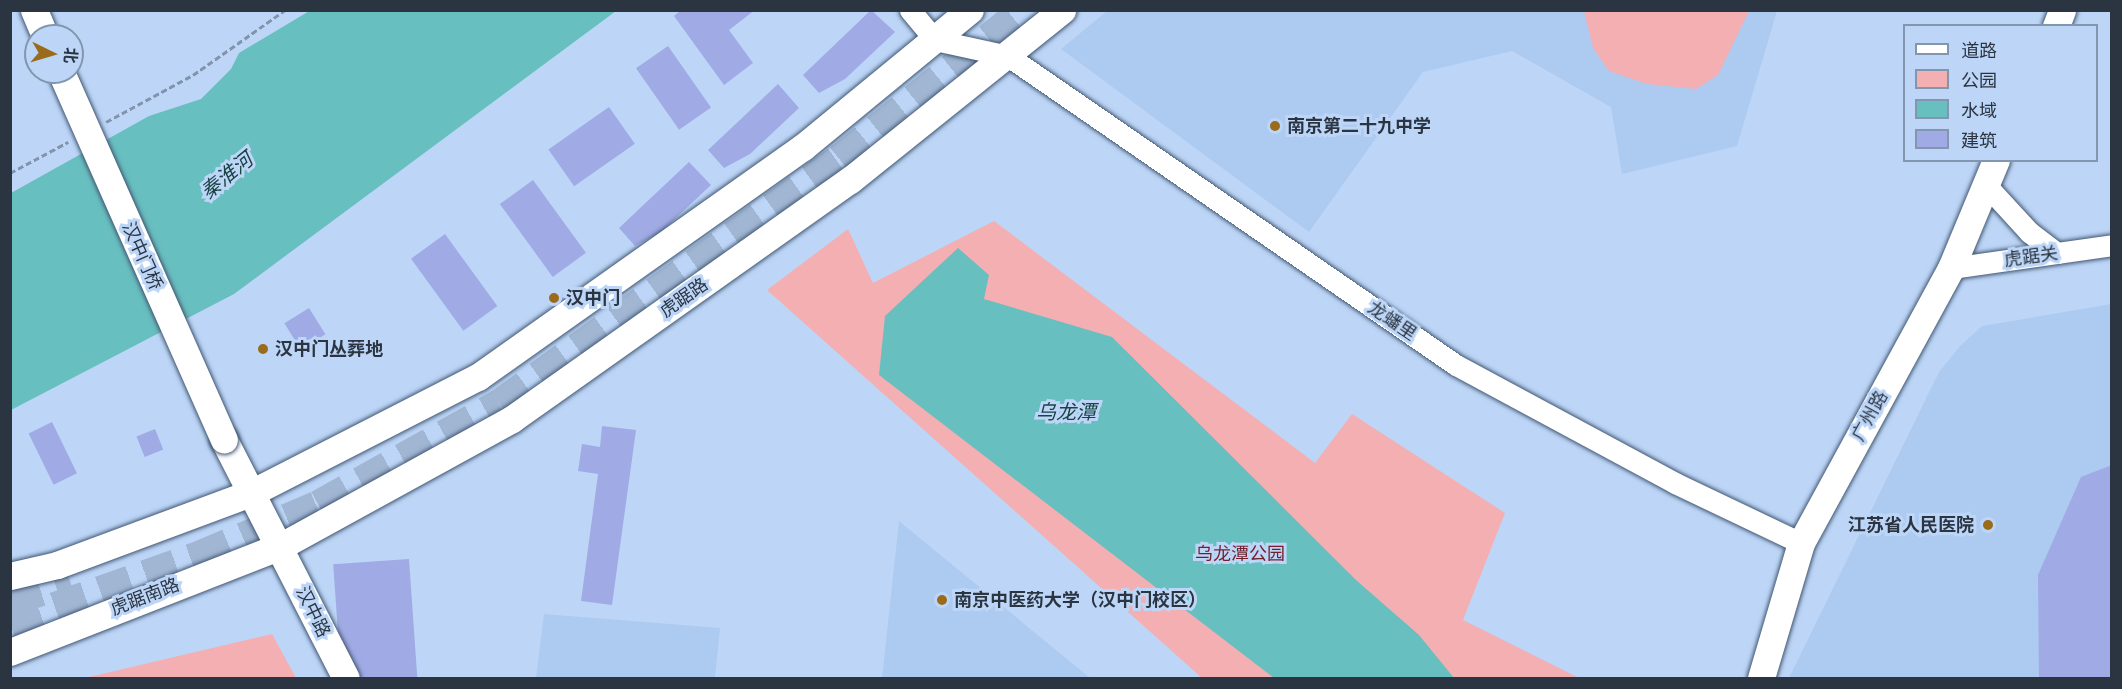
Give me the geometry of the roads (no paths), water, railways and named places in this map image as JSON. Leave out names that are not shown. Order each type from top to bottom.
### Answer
[{"type":"main road","points":[[33,10],[39,24]]},
{"type":"main road","points":[[10,576],[57,565],[251,493],[478,377],[803,147],[970,10]]},
{"type":"main road","name":"虎踞路","points":[[280,546],[512,419],[850,180],[1008,56],[1062,10]]},
{"type":"main road","name":"汉中门桥","points":[[66,84],[224,440],[251,493]]},
{"type":"main road","name":"广州路","points":[[1761,678],[1801,543],[1951,268],[1995,162]]},
{"type":"main road","name":"汉中路","points":[[251,493],[280,546],[345,678]]},
{"type":"main road","name":"虎踞南路","points":[[10,652],[280,546]]},
{"type":"street","points":[[910,10],[935,40],[1008,56]]},
{"type":"street","name":"龙蟠里","points":[[1008,56],[1456,365],[1675,483],[1801,543]]},
{"type":"street","points":[[1986,185],[2030,232],[2057,253]]},
{"type":"street","name":"虎踞关","points":[[1951,268],[2112,245]]},
{"type":"water","name":"秦淮河","points":[[311,10],[616,11],[234,294],[11,410],[11,193],[149,116],[201,99],[231,69],[239,53]]},
{"type":"water","name":"乌龙潭","points":[[958,248],[989,275],[984,299],[1112,337],[1356,580],[1419,635],[1454,678],[1274,678],[879,375],[885,316]]},
{"type":"tunnel","points":[[10,624],[199,557],[319,506],[500,405],[840,160],[1025,10]]},
{"type":"tunnel","points":[[10,600],[70,581]]},
{"type":"place","name":"南京第二十九中学","points":[[1275,126]]},
{"type":"place","name":"汉中门","points":[[554,298]]},
{"type":"place","name":"汉中门丛葬地","points":[[263,349]]},
{"type":"place","name":"江苏省人民医院","points":[[1988,525]]},
{"type":"place","name":"南京中医药大学（汉中门校区）","points":[[942,600]]},
{"type":"park label","name":"乌龙潭公园","points":[[1240,554]]}]
